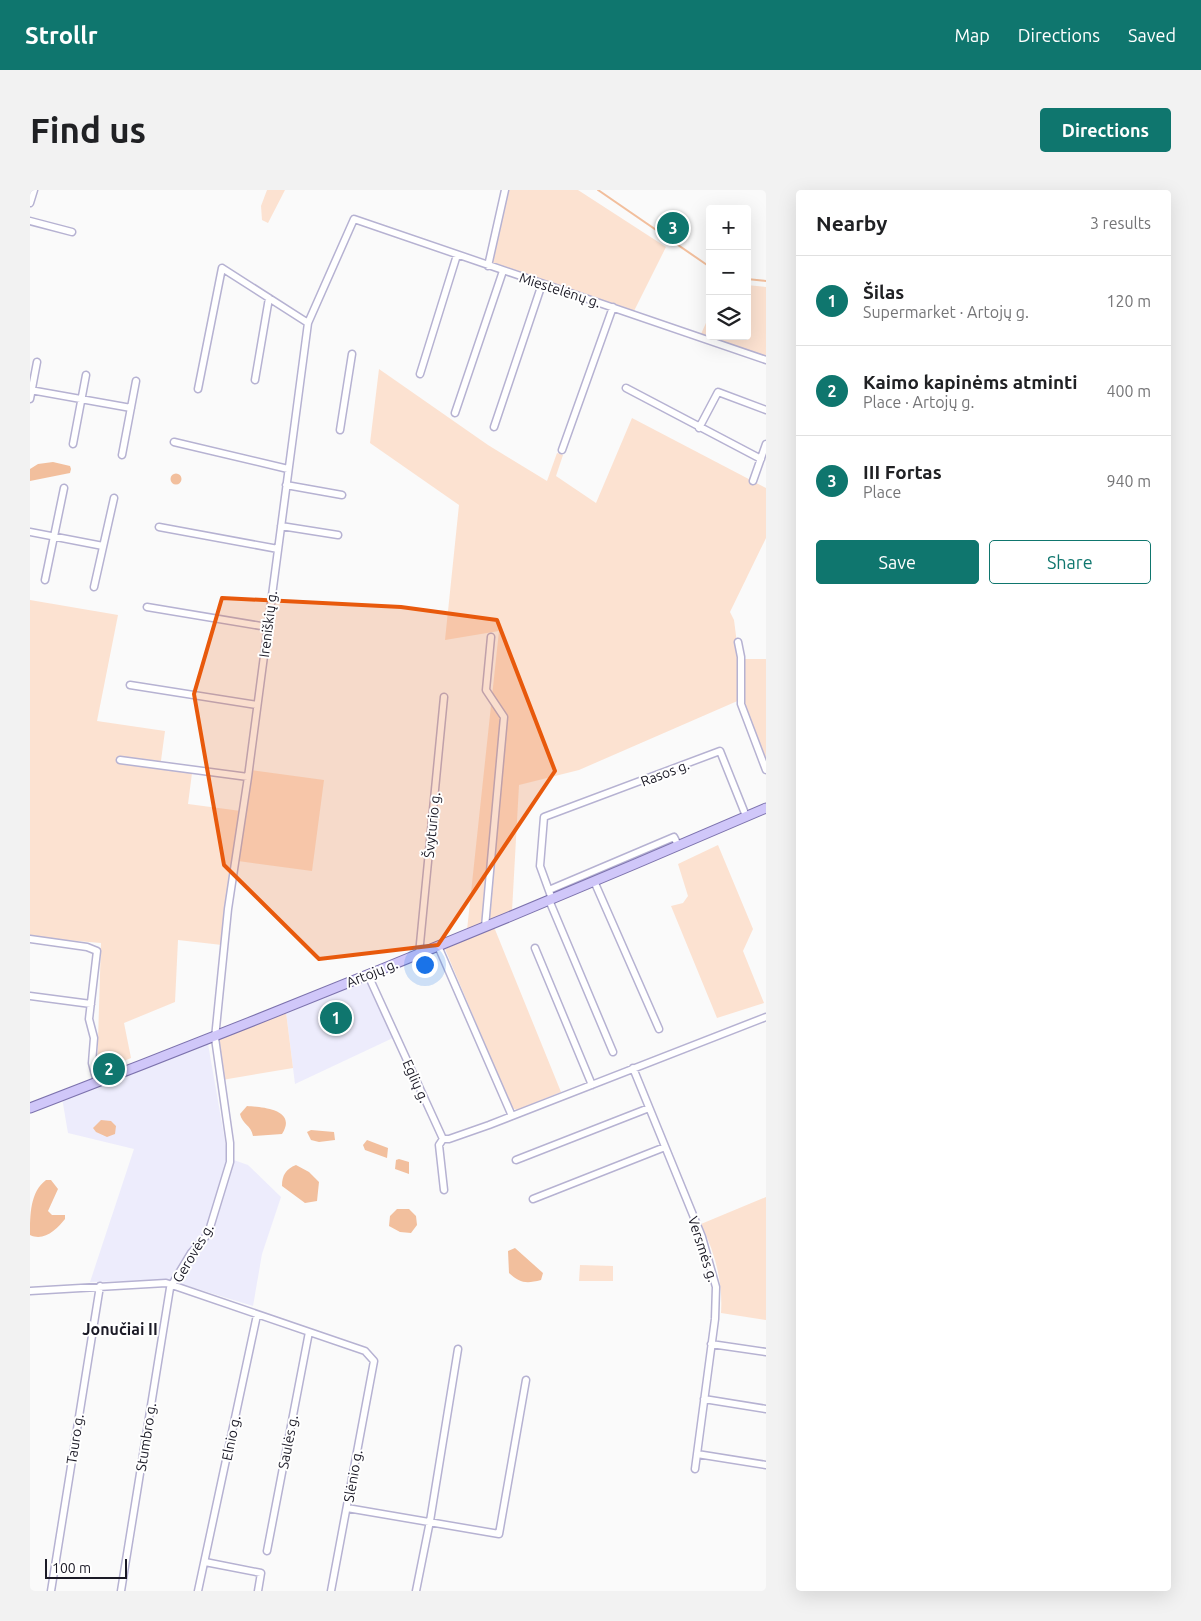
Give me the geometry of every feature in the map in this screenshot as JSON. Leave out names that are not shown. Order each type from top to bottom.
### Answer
[{"type":"main road","name":"Artojų g.","points":[[30,1108],[214,1038],[485,927],[550,896],[594,881],[766,808]]},
{"type":"street","points":[[30,203],[34,190]]},
{"type":"street","points":[[488,266],[505,190]]},
{"type":"street","name":"Miestelėnų g.","points":[[354,220],[766,360]]},
{"type":"street","name":"Ireniškių g.","points":[[214,1038],[228,909],[248,777],[308,323],[354,220]]},
{"type":"street","points":[[30,221],[72,232]]},
{"type":"street","points":[[420,374],[457,255]]},
{"type":"street","points":[[198,389],[222,268],[308,323]]},
{"type":"street","points":[[455,413],[504,271]]},
{"type":"street","points":[[494,427],[542,284]]},
{"type":"street","points":[[255,380],[269,298]]},
{"type":"street","points":[[562,450],[613,307]]},
{"type":"street","points":[[340,430],[352,354]]},
{"type":"street","points":[[30,399],[37,362]]},
{"type":"street","points":[[73,444],[86,375]]},
{"type":"street","points":[[122,455],[136,382]]},
{"type":"street","points":[[626,388],[761,459]]},
{"type":"street","points":[[31,390],[131,408]]},
{"type":"street","points":[[699,428],[718,392],[766,410]]},
{"type":"street","points":[[174,442],[288,469]]},
{"type":"street","points":[[753,481],[766,444]]},
{"type":"street","points":[[286,485],[342,495]]},
{"type":"street","points":[[45,580],[64,488]]},
{"type":"street","points":[[94,588],[114,498]]},
{"type":"street","points":[[281,526],[338,535]]},
{"type":"street","points":[[159,527],[278,549]]},
{"type":"street","points":[[30,532],[103,546]]},
{"type":"street","points":[[147,607],[267,627]]},
{"type":"street","points":[[485,927],[504,717],[486,690],[491,637]]},
{"type":"street","points":[[738,642],[742,704],[766,770]]},
{"type":"street","points":[[130,685],[257,705]]},
{"type":"street","name":"Švyturio g.","points":[[419,954],[444,697]]},
{"type":"street","name":"Rasos g.","points":[[550,896],[540,866],[544,817],[720,751],[746,816]]},
{"type":"street","points":[[120,760],[248,777]]},
{"type":"street","points":[[613,1052],[550,896],[674,837],[678,845]]},
{"type":"street","points":[[594,881],[659,1029]]},
{"type":"street","points":[[30,939],[87,947],[97,951],[89,1019],[94,1038],[92,1062],[96,1082]]},
{"type":"street","points":[[438,946],[512,1116]]},
{"type":"street","points":[[535,948],[592,1085]]},
{"type":"street","name":"Eglių g.","points":[[368,975],[443,1139],[439,1145],[444,1190]]},
{"type":"street","points":[[30,996],[84,1001],[91,1004]]},
{"type":"street","points":[[443,1139],[449,1140],[489,1125],[766,1017]]},
{"type":"street","name":"Gerovės g.","points":[[214,1038],[230,1143],[230,1162],[208,1234],[191,1253],[172,1284],[181,1290],[366,1351],[374,1361]]},
{"type":"street","name":"Versmės g.","points":[[634,1068],[711,1264],[717,1302],[695,1469]]},
{"type":"street","points":[[516,1160],[649,1108]]},
{"type":"street","points":[[533,1199],[665,1147]]},
{"type":"street","points":[[30,1291],[141,1283],[172,1284]]},
{"type":"street","name":"Stumbro g.","points":[[121,1591],[172,1284]]},
{"type":"street","name":"Tauro g.","points":[[51,1591],[100,1286]]},
{"type":"street","name":"Elnio g.","points":[[198,1591],[257,1315]]},
{"type":"street","name":"Saulės g.","points":[[267,1551],[309,1332]]},
{"type":"street","points":[[711,1344],[766,1352]]},
{"type":"street","points":[[416,1591],[430,1522],[458,1349]]},
{"type":"street","name":"Slėnio g.","points":[[331,1591],[374,1361]]},
{"type":"street","points":[[347,1508],[499,1534],[526,1380]]},
{"type":"street","points":[[704,1399],[766,1409]]},
{"type":"street","points":[[697,1454],[766,1465]]},
{"type":"street","points":[[205,1562],[261,1573],[258,1591]]},
{"type":"highlighted area","points":[[222,598],[401,607],[497,620],[555,771],[438,945],[319,959],[224,865],[194,694]]},
{"type":"shaded area","points":[[267,190],[285,190],[268,223],[262,220],[261,206]]},
{"type":"shaded area","points":[[508,190],[578,190],[666,247],[634,311],[494,264],[492,261]]},
{"type":"shaded area","points":[[751,285],[766,287],[766,356],[719,340],[751,340]]},
{"type":"shaded area","points":[[706,323],[706,336],[701,334]]},
{"type":"shaded area","points":[[379,369],[488,445],[547,481],[557,453],[563,455],[556,476],[596,503],[632,418],[766,488],[766,538],[730,612],[734,620],[739,659],[766,659],[766,758],[742,699],[579,770],[519,785],[512,911],[467,930],[499,631],[445,640],[459,505],[370,443]]},
{"type":"shaded area","points":[[53,462],[70,466],[70,473],[30,481],[30,469],[38,464]]},
{"type":"shaded area","points":[[176,473],[182,479],[176,485],[170,479]]},
{"type":"shaded area","points":[[30,600],[118,615],[97,721],[165,731],[160,768],[192,773],[188,804],[241,811],[222,945],[178,940],[175,1002],[124,1023],[131,1058],[97,1072],[101,943],[30,937]]},
{"type":"shaded area","points":[[250,770],[324,780],[312,871],[238,861]]},
{"type":"shaded area","points":[[718,845],[753,929],[743,951],[764,1003],[717,1018],[671,906],[683,903],[688,896],[678,864]]},
{"type":"shaded area","points":[[494,927],[561,1092],[517,1110],[512,1108],[445,949]]},
{"type":"shaded area","points":[[364,980],[370,983],[395,1037],[295,1084],[286,1012]]},
{"type":"shaded area","points":[[286,1012],[293,1068],[222,1080],[218,1040]]},
{"type":"shaded area","points":[[208,1044],[228,1158],[248,1165],[281,1197],[262,1254],[253,1306],[168,1280],[90,1282],[134,1149],[68,1133],[62,1098]]},
{"type":"shaded area","points":[[247,1106],[261,1107],[282,1114],[286,1126],[282,1134],[253,1136],[240,1114]]},
{"type":"shaded area","points":[[101,1120],[111,1121],[116,1126],[115,1134],[107,1137],[96,1132],[93,1128]]},
{"type":"shaded area","points":[[311,1130],[334,1132],[335,1140],[319,1142],[311,1140],[307,1132]]},
{"type":"shaded area","points":[[367,1140],[388,1148],[387,1158],[365,1150],[363,1145]]},
{"type":"shaded area","points":[[396,1160],[409,1162],[409,1174],[395,1169]]},
{"type":"shaded area","points":[[296,1165],[309,1172],[319,1182],[317,1201],[305,1203],[282,1186],[285,1173]]},
{"type":"shaded area","points":[[46,1180],[51,1180],[58,1189],[48,1211],[52,1215],[65,1215],[65,1219],[58,1227],[45,1236],[35,1237],[30,1235],[32,1204],[37,1191]]},
{"type":"shaded area","points":[[766,1197],[766,1320],[721,1313],[721,1290],[717,1267],[701,1224]]},
{"type":"shaded area","points":[[397,1209],[409,1209],[416,1216],[417,1225],[411,1233],[400,1232],[389,1226],[390,1216]]},
{"type":"shaded area","points":[[515,1248],[543,1273],[541,1280],[523,1282],[509,1273],[508,1251]]},
{"type":"shaded area","points":[[580,1265],[613,1266],[613,1281],[579,1281]]},
{"type":"waterway","points":[[598,190],[706,264]]},
{"type":"waterway","points":[[751,279],[766,281]]},
{"type":"place","name":"III Fortas","points":[[673,228]]},
{"type":"place","name":"Šilas","points":[[336,1018]]},
{"type":"place","name":"Kaimo kapinėms atminti","points":[[109,1069]]},
{"type":"district","name":"Jonučiai II","points":[[120,1329]]}]
